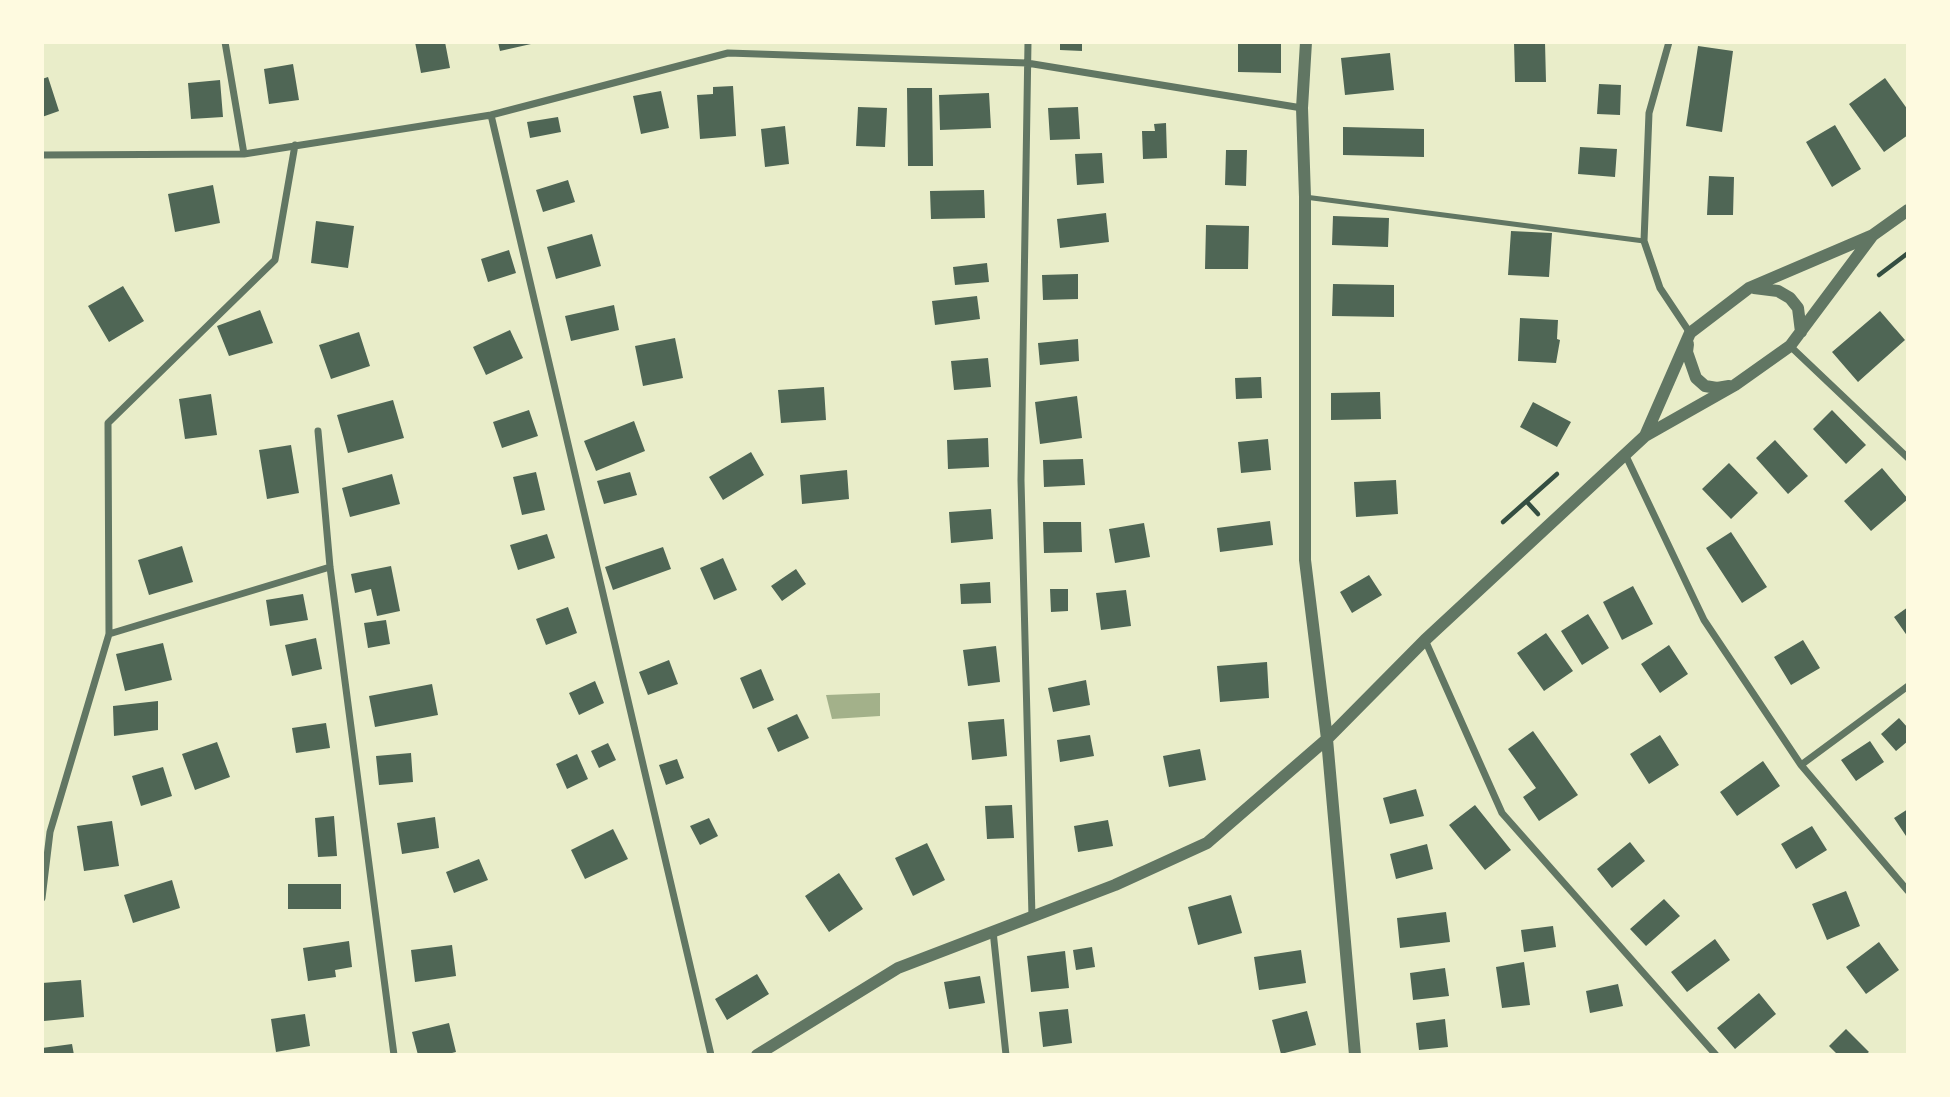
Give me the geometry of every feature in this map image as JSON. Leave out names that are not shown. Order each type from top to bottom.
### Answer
[{"type":"street","points":[[225,42],[244,154]]},
{"type":"street","points":[[1028,42],[1021,480],[1031,917]]},
{"type":"street","points":[[1306,42],[1302,108],[1305,197],[1305,560],[1326,739],[1355,1055]]},
{"type":"street","points":[[1669,42],[1650,113],[1644,241],[1660,288],[1690,333],[1686,352],[1696,378],[1705,386],[1735,386]]},
{"type":"street","points":[[42,155],[244,154],[491,115],[729,52],[1027,63],[1302,108]]},
{"type":"street","points":[[491,115],[711,1055]]},
{"type":"street","points":[[42,898],[50,832],[109,634],[108,423],[275,260],[295,145]]},
{"type":"street","points":[[1645,436],[1690,333],[1749,288],[1872,235],[1908,210]]},
{"type":"street","points":[[757,1055],[898,968],[1115,885],[1207,843],[1326,739],[1425,640],[1645,436],[1735,386],[1790,346],[1872,235]]},
{"type":"street","points":[[1749,288],[1779,291],[1790,299],[1798,308],[1801,333]]},
{"type":"street","points":[[1790,346],[1908,458]]},
{"type":"street","points":[[318,431],[330,567],[394,1055]]},
{"type":"street","points":[[1625,454],[1704,620],[1801,765],[1908,891]]},
{"type":"street","points":[[109,634],[330,567]]},
{"type":"street","points":[[1425,640],[1502,813],[1716,1055]]},
{"type":"street","points":[[1801,765],[1908,686]]},
{"type":"street","points":[[993,931],[1006,1055]]},
{"type":"street","points":[[1705,1041],[1706,1055]]},
{"type":"lane","points":[[1305,197],[1644,241]]},
{"type":"path","points":[[1880,275],[1908,253]]},
{"type":"path","points":[[1503,522],[1557,474]]},
{"type":"shaded area","points":[[880,693],[880,716],[832,719],[826,695]]},
{"type":"building","points":[[415,42],[445,42],[450,68],[421,73]]},
{"type":"building","points":[[498,42],[531,42],[531,44],[500,51]]},
{"type":"building","points":[[1060,42],[1082,42],[1082,51],[1060,50]]},
{"type":"building","points":[[1238,42],[1281,43],[1281,73],[1238,72]]},
{"type":"building","points":[[1514,42],[1545,42],[1546,82],[1515,82]]},
{"type":"building","points":[[1698,46],[1733,51],[1722,132],[1686,126]]},
{"type":"building","points":[[1390,53],[1394,90],[1345,95],[1341,58]]},
{"type":"building","points":[[293,64],[299,100],[269,104],[264,69]]},
{"type":"building","points":[[48,77],[59,111],[42,117],[42,79]]},
{"type":"building","points":[[1885,78],[1908,110],[1908,135],[1884,152],[1849,104]]},
{"type":"building","points":[[220,80],[223,117],[191,119],[188,83]]},
{"type":"building","points":[[1599,84],[1621,85],[1620,115],[1597,114]]},
{"type":"building","points":[[733,86],[736,136],[700,139],[697,95],[713,94],[713,87]]},
{"type":"building","points":[[907,88],[932,88],[933,166],[908,166]]},
{"type":"building","points":[[661,91],[669,128],[641,134],[633,96]]},
{"type":"building","points":[[989,93],[991,128],[940,130],[939,95]]},
{"type":"building","points":[[858,107],[887,108],[885,147],[856,146]]},
{"type":"building","points":[[1078,107],[1080,139],[1050,140],[1048,108]]},
{"type":"building","points":[[558,117],[561,132],[530,138],[527,122]]},
{"type":"building","points":[[1166,123],[1167,158],[1143,159],[1142,131],[1155,131],[1154,124]]},
{"type":"building","points":[[1835,125],[1861,169],[1832,187],[1806,142]]},
{"type":"building","points":[[785,126],[789,164],[765,167],[761,129]]},
{"type":"building","points":[[1343,127],[1424,129],[1424,157],[1343,155]]},
{"type":"building","points":[[1580,147],[1617,149],[1615,177],[1578,174]]},
{"type":"building","points":[[1226,150],[1247,150],[1246,186],[1225,185]]},
{"type":"building","points":[[1102,153],[1104,183],[1077,185],[1075,154]]},
{"type":"building","points":[[1709,176],[1734,177],[1733,215],[1707,215]]},
{"type":"building","points":[[568,180],[575,202],[543,212],[536,190]]},
{"type":"building","points":[[213,185],[220,223],[175,232],[168,194]]},
{"type":"building","points":[[984,190],[985,218],[931,219],[930,191]]},
{"type":"building","points":[[1106,213],[1109,242],[1060,248],[1057,219]]},
{"type":"building","points":[[1333,216],[1389,218],[1388,247],[1332,245]]},
{"type":"building","points":[[316,221],[354,226],[348,268],[311,263]]},
{"type":"building","points":[[1206,225],[1249,226],[1248,269],[1205,269]]},
{"type":"building","points":[[1511,231],[1552,233],[1549,277],[1508,275]]},
{"type":"building","points":[[592,234],[601,266],[556,279],[547,247]]},
{"type":"building","points":[[509,250],[516,273],[488,282],[481,259]]},
{"type":"building","points":[[987,263],[989,282],[955,285],[953,267]]},
{"type":"building","points":[[1078,274],[1078,299],[1043,300],[1042,275]]},
{"type":"building","points":[[1333,284],[1394,285],[1394,317],[1332,316]]},
{"type":"building","points":[[123,286],[144,321],[109,342],[88,306]]},
{"type":"building","points":[[977,296],[980,319],[935,325],[932,301]]},
{"type":"building","points":[[614,305],[619,330],[571,341],[565,316]]},
{"type":"building","points":[[260,310],[273,343],[229,356],[217,326]]},
{"type":"building","points":[[1880,311],[1905,340],[1858,382],[1832,352]]},
{"type":"building","points":[[1520,318],[1558,320],[1557,339],[1560,340],[1556,363],[1518,361]]},
{"type":"building","points":[[510,330],[523,358],[486,375],[473,347]]},
{"type":"building","points":[[359,332],[370,366],[331,379],[319,345]]},
{"type":"building","points":[[675,338],[683,378],[643,386],[635,346]]},
{"type":"building","points":[[1078,339],[1079,361],[1040,365],[1038,343]]},
{"type":"building","points":[[988,358],[991,387],[954,390],[951,361]]},
{"type":"building","points":[[1261,377],[1262,398],[1236,399],[1235,378]]},
{"type":"building","points":[[824,387],[826,420],[781,423],[778,390]]},
{"type":"building","points":[[1380,392],[1381,419],[1331,420],[1331,393]]},
{"type":"building","points":[[211,394],[217,435],[185,439],[179,399]]},
{"type":"building","points":[[1077,396],[1082,438],[1040,444],[1035,402]]},
{"type":"building","points":[[393,400],[404,438],[348,453],[337,415]]},
{"type":"building","points":[[1533,402],[1571,422],[1557,447],[1520,427]]},
{"type":"building","points":[[529,410],[538,436],[502,448],[493,422]]},
{"type":"building","points":[[1832,410],[1866,445],[1846,464],[1813,429]]},
{"type":"building","points":[[634,421],[645,451],[596,471],[584,441]]},
{"type":"building","points":[[988,438],[989,467],[948,469],[947,440]]},
{"type":"building","points":[[1268,439],[1271,470],[1241,473],[1238,442]]},
{"type":"building","points":[[1775,440],[1808,476],[1788,494],[1756,458]]},
{"type":"building","points":[[291,445],[299,493],[267,499],[259,450]]},
{"type":"building","points":[[751,452],[764,475],[723,500],[709,477]]},
{"type":"building","points":[[1083,459],[1085,485],[1044,487],[1043,460]]},
{"type":"building","points":[[1729,463],[1758,493],[1731,519],[1702,489]]},
{"type":"building","points":[[1882,468],[1908,499],[1871,531],[1844,501]]},
{"type":"building","points":[[847,470],[849,499],[802,504],[800,475]]},
{"type":"building","points":[[536,472],[545,510],[522,515],[513,477]]},
{"type":"building","points":[[630,472],[637,495],[604,504],[597,481]]},
{"type":"building","points":[[392,474],[400,504],[350,517],[342,488]]},
{"type":"building","points":[[1396,480],[1398,514],[1356,517],[1354,482]]},
{"type":"building","points":[[991,509],[993,539],[951,543],[949,512]]},
{"type":"building","points":[[1270,521],[1273,545],[1220,552],[1217,528]]},
{"type":"building","points":[[1043,522],[1081,522],[1082,552],[1044,553]]},
{"type":"building","points":[[1144,523],[1150,557],[1115,563],[1109,529]]},
{"type":"building","points":[[1731,532],[1767,587],[1742,603],[1706,548]]},
{"type":"building","points":[[547,534],[555,558],[518,570],[510,545]]},
{"type":"building","points":[[182,546],[193,582],[149,595],[138,560]]},
{"type":"building","points":[[663,547],[671,569],[613,590],[605,567]]},
{"type":"building","points":[[723,558],[737,590],[714,600],[700,568]]},
{"type":"building","points":[[391,566],[400,611],[377,616],[371,589],[355,593],[351,574]]},
{"type":"building","points":[[796,569],[806,584],[782,601],[771,586]]},
{"type":"building","points":[[1369,575],[1382,595],[1352,613],[1340,592]]},
{"type":"building","points":[[990,582],[991,603],[961,604],[960,584]]},
{"type":"building","points":[[1633,586],[1653,624],[1622,640],[1603,602]]},
{"type":"building","points":[[1050,589],[1068,589],[1068,611],[1051,612]]},
{"type":"building","points":[[1126,590],[1131,626],[1101,630],[1096,593]]},
{"type":"building","points":[[303,594],[308,620],[270,626],[266,600]]},
{"type":"building","points":[[568,607],[577,633],[546,645],[536,619]]},
{"type":"building","points":[[1908,607],[1908,637],[1894,617]]},
{"type":"building","points":[[1588,614],[1609,648],[1582,665],[1561,631]]},
{"type":"building","points":[[386,620],[390,644],[368,648],[364,623]]},
{"type":"building","points":[[1546,633],[1573,671],[1544,691],[1517,653]]},
{"type":"building","points":[[316,638],[322,669],[292,676],[285,645]]},
{"type":"building","points":[[1803,640],[1820,668],[1791,685],[1774,657]]},
{"type":"building","points":[[163,643],[172,680],[125,691],[116,654]]},
{"type":"building","points":[[1669,645],[1688,674],[1660,693],[1641,664]]},
{"type":"building","points":[[996,646],[1000,682],[968,686],[963,650]]},
{"type":"building","points":[[669,660],[678,684],[648,695],[639,672]]},
{"type":"building","points":[[1267,662],[1269,698],[1220,702],[1217,666]]},
{"type":"building","points":[[761,669],[774,700],[753,709],[740,678]]},
{"type":"building","points":[[1086,680],[1090,705],[1053,712],[1048,688]]},
{"type":"building","points":[[595,681],[604,703],[579,715],[569,693]]},
{"type":"building","points":[[432,684],[438,715],[375,727],[369,696]]},
{"type":"building","points":[[158,701],[158,730],[114,736],[113,706]]},
{"type":"building","points":[[797,714],[809,738],[778,752],[767,728]]},
{"type":"building","points":[[1899,718],[1908,728],[1908,741],[1896,751],[1881,734]]},
{"type":"building","points":[[1004,719],[1007,756],[972,760],[968,722]]},
{"type":"building","points":[[326,723],[330,748],[296,753],[292,728]]},
{"type":"building","points":[[1533,731],[1578,795],[1539,821],[1523,797],[1536,788],[1508,749]]},
{"type":"building","points":[[1090,735],[1094,756],[1060,762],[1057,740]]},
{"type":"building","points":[[1660,735],[1679,765],[1649,784],[1630,754]]},
{"type":"building","points":[[1870,741],[1884,762],[1856,781],[1841,760]]},
{"type":"building","points":[[217,742],[230,777],[195,790],[182,754]]},
{"type":"building","points":[[608,743],[616,760],[599,768],[591,751]]},
{"type":"building","points":[[1200,749],[1206,780],[1169,787],[1163,756]]},
{"type":"building","points":[[411,753],[413,782],[379,785],[376,756]]},
{"type":"building","points":[[577,754],[588,779],[567,789],[556,764]]},
{"type":"building","points":[[677,759],[684,778],[666,785],[659,765]]},
{"type":"building","points":[[1763,761],[1780,786],[1737,816],[1720,792]]},
{"type":"building","points":[[163,767],[172,796],[141,806],[132,776]]},
{"type":"building","points":[[1416,789],[1424,816],[1390,824],[1383,798]]},
{"type":"building","points":[[1012,805],[1014,838],[987,839],[985,806]]},
{"type":"building","points":[[1475,805],[1511,850],[1485,870],[1449,825]]},
{"type":"building","points":[[1908,809],[1908,839],[1894,818]]},
{"type":"building","points":[[334,816],[337,856],[318,857],[315,818]]},
{"type":"building","points":[[435,817],[439,848],[402,854],[397,823]]},
{"type":"building","points":[[709,818],[718,836],[700,845],[690,826]]},
{"type":"building","points":[[1108,820],[1113,846],[1078,852],[1074,826]]},
{"type":"building","points":[[112,821],[119,866],[84,871],[77,826]]},
{"type":"building","points":[[1812,826],[1827,850],[1796,869],[1781,844]]},
{"type":"building","points":[[613,829],[628,859],[585,879],[571,850]]},
{"type":"building","points":[[1630,842],[1645,861],[1612,888],[1597,869]]},
{"type":"building","points":[[927,843],[945,880],[913,896],[895,858]]},
{"type":"building","points":[[1427,844],[1433,869],[1396,879],[1390,854]]},
{"type":"building","points":[[479,859],[488,880],[454,893],[446,872]]},
{"type":"building","points":[[839,873],[863,909],[829,932],[805,896]]},
{"type":"building","points":[[172,880],[180,908],[133,923],[124,895]]},
{"type":"building","points":[[288,884],[341,884],[341,909],[288,909]]},
{"type":"building","points":[[1846,891],[1860,926],[1827,940],[1812,904]]},
{"type":"building","points":[[1231,895],[1242,933],[1198,945],[1188,907]]},
{"type":"building","points":[[1664,899],[1680,916],[1646,946],[1630,929]]},
{"type":"building","points":[[1446,912],[1450,942],[1400,948],[1397,918]]},
{"type":"building","points":[[1553,926],[1556,947],[1524,952],[1521,930]]},
{"type":"building","points":[[1715,939],[1730,960],[1687,992],[1671,972]]},
{"type":"building","points":[[349,941],[352,967],[335,970],[336,977],[308,981],[303,948]]},
{"type":"building","points":[[1879,942],[1899,970],[1866,994],[1846,967]]},
{"type":"building","points":[[452,945],[456,976],[415,982],[411,950]]},
{"type":"building","points":[[1092,947],[1095,967],[1076,970],[1073,950]]},
{"type":"building","points":[[1301,950],[1306,983],[1259,990],[1254,957]]},
{"type":"building","points":[[1065,951],[1069,988],[1031,992],[1027,956]]},
{"type":"building","points":[[1524,962],[1530,1005],[1502,1008],[1496,967]]},
{"type":"building","points":[[1445,968],[1449,996],[1413,1000],[1410,973]]},
{"type":"building","points":[[757,974],[769,994],[727,1020],[715,999]]},
{"type":"building","points":[[980,976],[985,1003],[949,1009],[944,982]]},
{"type":"building","points":[[81,980],[84,1017],[44,1021],[42,983]]},
{"type":"building","points":[[1618,984],[1623,1006],[1590,1013],[1586,991]]},
{"type":"building","points":[[1759,993],[1776,1014],[1735,1049],[1717,1028]]},
{"type":"building","points":[[1068,1009],[1072,1043],[1043,1047],[1039,1012]]},
{"type":"building","points":[[1307,1011],[1316,1045],[1281,1054],[1272,1020]]},
{"type":"building","points":[[305,1014],[310,1046],[276,1052],[271,1019]]},
{"type":"building","points":[[1445,1019],[1448,1047],[1419,1050],[1416,1023]]},
{"type":"building","points":[[449,1023],[456,1052],[418,1055],[412,1032]]},
{"type":"building","points":[[1846,1029],[1869,1052],[1865,1055],[1838,1055],[1829,1046]]},
{"type":"building","points":[[72,1044],[74,1055],[42,1055],[42,1048]]}]
